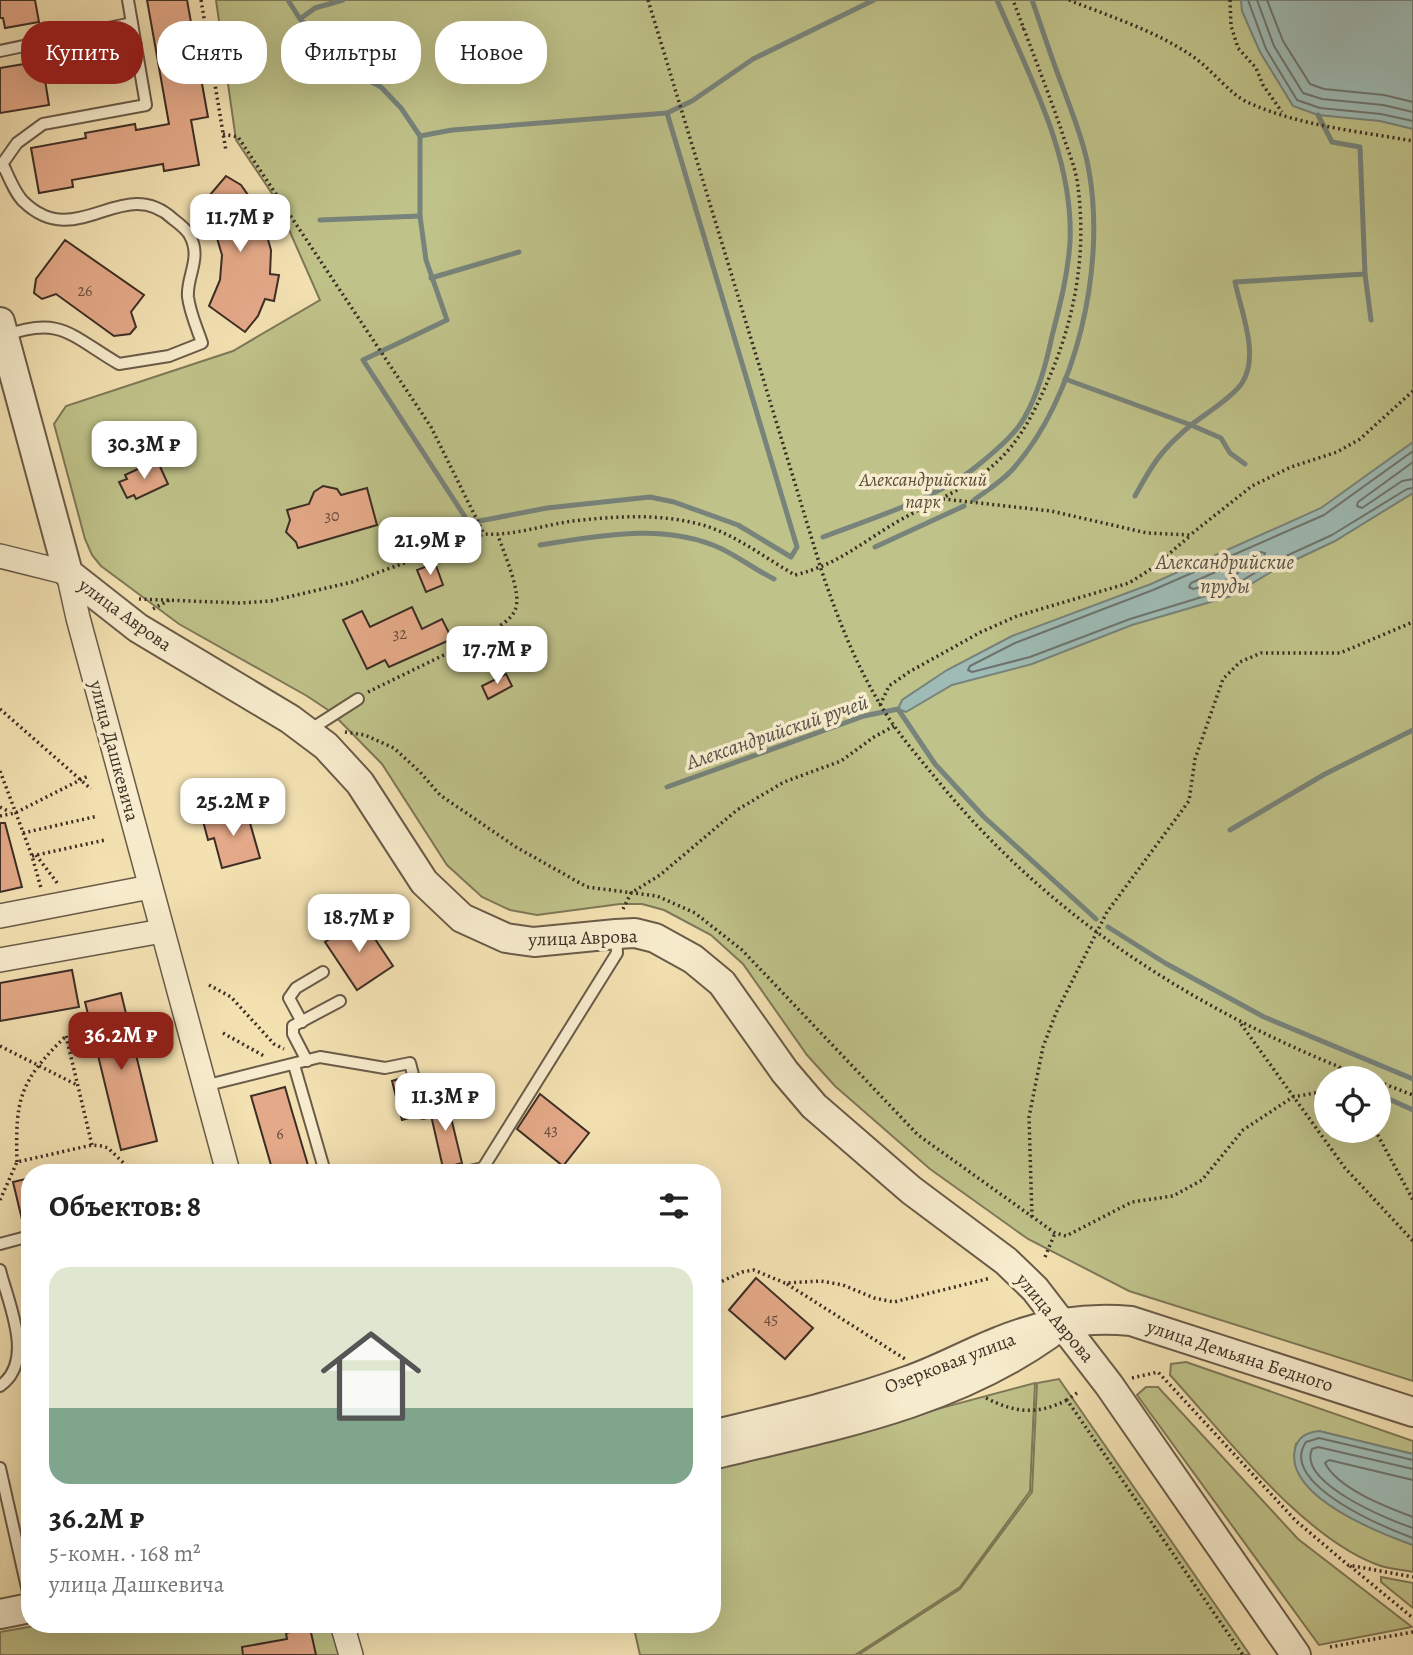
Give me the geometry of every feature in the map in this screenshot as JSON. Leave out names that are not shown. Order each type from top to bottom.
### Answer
[{"type":"street","name":"улица Аврова","points":[[2,329],[68,573],[163,646],[308,731],[349,768],[424,882],[462,918],[506,938],[534,942],[619,921],[635,933],[655,938],[693,959],[722,983],[785,1072],[814,1106],[911,1190],[1006,1261],[1035,1289],[1064,1323],[1296,1655]]},
{"type":"street","points":[[0,556],[68,573]]},
{"type":"street","name":"улица Дашкевича","points":[[68,573],[226,1164]]},
{"type":"street","points":[[0,916],[150,887]]},
{"type":"street","points":[[0,960],[162,931]]},
{"type":"street","name":"улица Демьяна Бедного","points":[[1064,1323],[1103,1319],[1131,1321],[1413,1412]]},
{"type":"street","name":"Озерковая улица","points":[[721,1433],[879,1391],[1003,1340],[1064,1323]]},
{"type":"street","name":"Озерковая улица","points":[[721,1453],[880,1413],[932,1397],[1012,1360],[1064,1323]]},
{"type":"street","points":[[0,1595],[21,1596]]},
{"type":"street","points":[[0,1614],[21,1602]]},
{"type":"street","points":[[345,1633],[351,1655]]},
{"type":"lane","points":[[128,0],[132,21]]},
{"type":"lane","points":[[0,51],[21,47]]},
{"type":"lane","points":[[2,329],[48,326],[63,330],[119,364],[169,356],[202,343],[187,293],[194,270],[194,253],[189,234],[176,221],[164,211],[145,204],[128,203],[85,219],[49,218],[21,200],[1,166],[17,144],[43,124],[146,105],[142,84]]},
{"type":"lane","points":[[308,731],[358,699]]},
{"type":"lane","points":[[488,1164],[617,953],[619,921]]},
{"type":"lane","points":[[302,1022],[289,998],[296,988],[323,972]]},
{"type":"lane","points":[[307,1061],[293,1034],[293,1026],[340,1000]]},
{"type":"lane","points":[[204,1086],[320,1056],[385,1068],[410,1063],[424,1113]]},
{"type":"lane","points":[[293,1065],[323,1164]]},
{"type":"lane","points":[[0,1244],[21,1238]]},
{"type":"lane","points":[[0,1270],[21,1333]]},
{"type":"lane","points":[[0,1386],[6,1382],[21,1350]]},
{"type":"lane","points":[[0,1468],[21,1561]]},
{"type":"path","points":[[201,0],[226,151]]},
{"type":"path","points":[[648,0],[821,569],[851,652],[890,721],[981,833],[1023,874],[1095,933],[1240,1022],[1337,1066]]},
{"type":"path","points":[[132,599],[172,598],[240,603],[271,601],[352,582],[484,534],[498,535],[575,521],[636,516],[675,519],[708,527],[795,575],[821,569],[841,559],[903,518],[942,499],[1001,458],[1026,427],[1059,354],[1076,299],[1082,244],[1077,177],[1013,0]]},
{"type":"path","points":[[1069,0],[1126,21],[1177,47],[1223,80],[1238,97],[1323,126],[1413,141]]},
{"type":"path","points":[[1230,0],[1231,26],[1238,48],[1256,68],[1263,85],[1283,114]]},
{"type":"path","points":[[223,134],[238,137],[430,426],[484,534]]},
{"type":"path","points":[[880,705],[889,686],[909,671],[981,632],[1027,613],[1129,583],[1151,569],[1252,486],[1291,467],[1337,452],[1360,439],[1413,391]]},
{"type":"path","points":[[942,499],[1051,511],[1147,533],[1190,536]]},
{"type":"path","points":[[384,684],[491,632],[506,622],[516,609],[517,594],[498,535]]},
{"type":"path","points":[[149,611],[172,598]]},
{"type":"path","points":[[1032,1217],[1029,1117],[1035,1081],[1056,1013],[1107,912],[1189,801],[1195,759],[1223,679],[1240,662],[1261,653],[1340,653],[1413,622]]},
{"type":"path","points":[[0,709],[90,789]]},
{"type":"path","points":[[619,921],[632,894],[660,875],[708,832],[762,793],[841,761],[894,726]]},
{"type":"path","points":[[345,732],[365,735],[394,748],[440,795],[528,854],[587,887],[657,896],[695,913],[742,950],[918,1135],[1055,1233],[1066,1236],[1132,1202],[1173,1196],[1202,1180],[1243,1130],[1293,1097],[1314,1093]]},
{"type":"path","points":[[0,771],[23,834],[34,855],[71,902]]},
{"type":"path","points":[[0,816],[15,813],[88,776]]},
{"type":"path","points":[[0,807],[15,813]]},
{"type":"path","points":[[23,834],[98,816]]},
{"type":"path","points":[[34,855],[105,840]]},
{"type":"path","points":[[34,855],[44,899]]},
{"type":"path","points":[[209,985],[231,998],[274,1044],[293,1052]]},
{"type":"path","points":[[1240,1022],[1345,1168],[1413,1241]]},
{"type":"path","points":[[223,1033],[274,1060]]},
{"type":"path","points":[[0,1200],[17,1162],[16,1123],[20,1096],[37,1065],[66,1036],[92,1145]]},
{"type":"path","points":[[0,1046],[77,1085]]},
{"type":"path","points":[[1391,1087],[1413,1095]]},
{"type":"path","points":[[1382,1143],[1413,1200]]},
{"type":"path","points":[[17,1162],[92,1145],[108,1148],[125,1164]]},
{"type":"path","points":[[1045,1257],[1055,1233]]},
{"type":"path","points":[[721,1282],[742,1272],[754,1270],[785,1283],[913,1364]]},
{"type":"path","points":[[785,1283],[821,1281],[842,1284],[874,1298],[894,1302],[993,1278]]},
{"type":"path","points":[[1132,1378],[1158,1372],[1296,1521],[1413,1618]]},
{"type":"path","points":[[982,1393],[991,1401],[1027,1411],[1047,1410],[1077,1393]]},
{"type":"path","points":[[1067,1400],[1243,1655]]},
{"type":"path","points":[[1348,1565],[1413,1577]]},
{"type":"path","points":[[1329,1647],[1413,1632]]},
{"type":"green space","name":"Александрийский парк","points":[[216,0],[1413,0],[1413,1381],[1129,1291],[1028,1239],[930,1169],[835,1086],[807,1055],[743,964],[711,935],[664,910],[642,904],[620,904],[537,915],[510,910],[482,897],[447,865],[382,764],[331,712],[179,624],[101,566],[92,555],[85,539],[54,424],[66,406],[233,351],[320,300],[275,198],[236,140],[228,84],[267,84],[267,21],[219,21]]},
{"type":"green space","points":[[1186,1362],[1413,1441],[1413,1454],[1319,1431],[1296,1444],[1296,1463],[1303,1480],[1335,1509],[1413,1545],[1413,1572],[1381,1566],[1352,1553],[1323,1534],[1295,1510],[1241,1455],[1170,1375],[1171,1364]]},
{"type":"green space","points":[[1059,1379],[1250,1655],[858,1655],[960,1589],[1032,1492],[1037,1383]]},
{"type":"green space","points":[[1035,1383],[1030,1491],[960,1587],[855,1655],[640,1655],[635,1633],[721,1633],[721,1467]]},
{"type":"green space","points":[[1146,1387],[1158,1387],[1298,1539],[1412,1627],[1319,1645],[1137,1395]]},
{"type":"green space","points":[[1381,1577],[1413,1583],[1413,1608],[1381,1582]]},
{"type":"green space","points":[[21,1628],[21,1633],[335,1633],[341,1655],[0,1655],[0,1632]]},
{"type":"water","points":[[1241,0],[1413,0],[1413,129],[1380,121],[1318,115],[1293,106],[1260,52],[1242,11]]},
{"type":"water","name":"Александрийские пруды","points":[[1413,442],[1413,493],[1335,541],[1276,569],[1231,596],[1132,625],[1032,664],[952,685],[906,712],[898,709],[902,700],[947,670],[1012,636],[1151,584],[1321,508]]},
{"type":"water","points":[[1319,1431],[1413,1454],[1413,1545],[1379,1532],[1337,1510],[1304,1482],[1296,1466],[1295,1449],[1304,1436]]},
{"type":"building","points":[[0,0],[35,0],[39,21],[21,21],[21,25],[5,28],[3,18],[0,18]]},
{"type":"building","points":[[147,0],[187,0],[191,21],[157,21],[157,56]]},
{"type":"building","points":[[21,64],[21,84],[46,84],[49,105],[0,113],[0,68]]},
{"type":"building","points":[[162,84],[202,84],[208,117],[191,120],[199,165],[164,171],[163,164],[72,180],[73,187],[39,193],[31,148],[86,138],[85,133],[135,124],[136,130],[169,124]]},
{"type":"building","points":[[226,176],[241,185],[253,202],[261,199],[270,219],[263,222],[271,250],[270,274],[279,275],[274,301],[265,299],[258,316],[245,332],[209,306],[220,280],[222,255],[214,228],[198,209]]},
{"type":"building","points":[[65,240],[144,295],[131,312],[136,327],[130,334],[114,336],[56,294],[42,299],[34,293],[36,279]]},
{"type":"building","points":[[157,460],[168,484],[136,499],[134,495],[127,498],[119,482],[127,479],[125,475]]},
{"type":"building","points":[[323,486],[337,489],[341,495],[367,488],[377,525],[298,548],[286,532],[290,520],[287,510],[309,504],[314,492]]},
{"type":"building","points":[[435,563],[443,585],[426,592],[417,570]]},
{"type":"building","points":[[412,607],[422,629],[442,619],[452,639],[389,667],[385,660],[367,669],[343,620],[362,611],[370,627]]},
{"type":"building","points":[[506,674],[512,686],[488,699],[482,686]]},
{"type":"building","points":[[246,809],[260,858],[222,868],[214,838],[208,840],[203,821]]},
{"type":"building","points":[[0,823],[5,823],[22,887],[0,892]]},
{"type":"building","points":[[361,918],[393,966],[357,990],[325,942]]},
{"type":"building","points":[[72,970],[79,1007],[0,1021],[0,983]]},
{"type":"building","points":[[121,993],[157,1141],[121,1150],[85,1002]]},
{"type":"building","points":[[405,1077],[416,1116],[402,1120],[392,1081]]},
{"type":"building","points":[[285,1087],[308,1164],[271,1164],[251,1096]]},
{"type":"building","points":[[540,1094],[589,1133],[565,1164],[561,1164],[517,1129]]},
{"type":"building","points":[[446,1097],[462,1163],[442,1164],[428,1102]]},
{"type":"building","points":[[21,1180],[21,1215],[13,1182]]},
{"type":"building","points":[[756,1278],[813,1328],[785,1359],[729,1310]]},
{"type":"building","points":[[286,1633],[311,1633],[316,1655],[243,1655],[242,1647],[287,1639]]},
{"type":"waterway","points":[[288,0],[300,19]]},
{"type":"waterway","points":[[343,0],[315,8],[300,19],[364,78],[381,87],[401,108],[420,136],[420,216],[426,260],[447,320],[363,360],[469,523],[547,508],[650,497],[674,502],[738,525],[791,557],[797,547],[667,113]]},
{"type":"waterway","points":[[420,136],[452,130],[667,113],[692,101],[753,59],[874,0]]},
{"type":"waterway","points":[[823,537],[903,507],[961,478],[1015,432],[1040,383],[1066,278],[1070,242],[1069,210],[1065,179],[1047,118],[997,0]]},
{"type":"waterway","points":[[974,500],[1012,470],[1035,440],[1054,406],[1081,329],[1089,288],[1093,248],[1089,171],[1084,149],[1032,0]]},
{"type":"waterway","points":[[1065,379],[1191,425],[1232,394],[1247,372],[1249,347],[1235,282],[1365,274],[1360,147],[1332,142],[1318,115]]},
{"type":"waterway","points":[[320,220],[420,216]]},
{"type":"waterway","points":[[431,278],[519,252]]},
{"type":"waterway","points":[[1365,274],[1371,320]]},
{"type":"waterway","points":[[1135,496],[1159,457],[1191,425],[1221,438],[1230,453],[1245,464]]},
{"type":"waterway","points":[[875,547],[964,506]]},
{"type":"waterway","points":[[540,545],[608,535],[655,533],[678,536],[722,549],[774,579]]},
{"type":"waterway","name":"Александрийский ручей","points":[[667,787],[864,716],[898,709],[935,764],[984,817],[1096,919]]},
{"type":"waterway","points":[[1230,830],[1325,774],[1413,730]]},
{"type":"waterway","points":[[1108,927],[1165,963],[1264,1017],[1413,1079]]},
{"type":"waterway","points":[[1391,1100],[1413,1110]]}]
